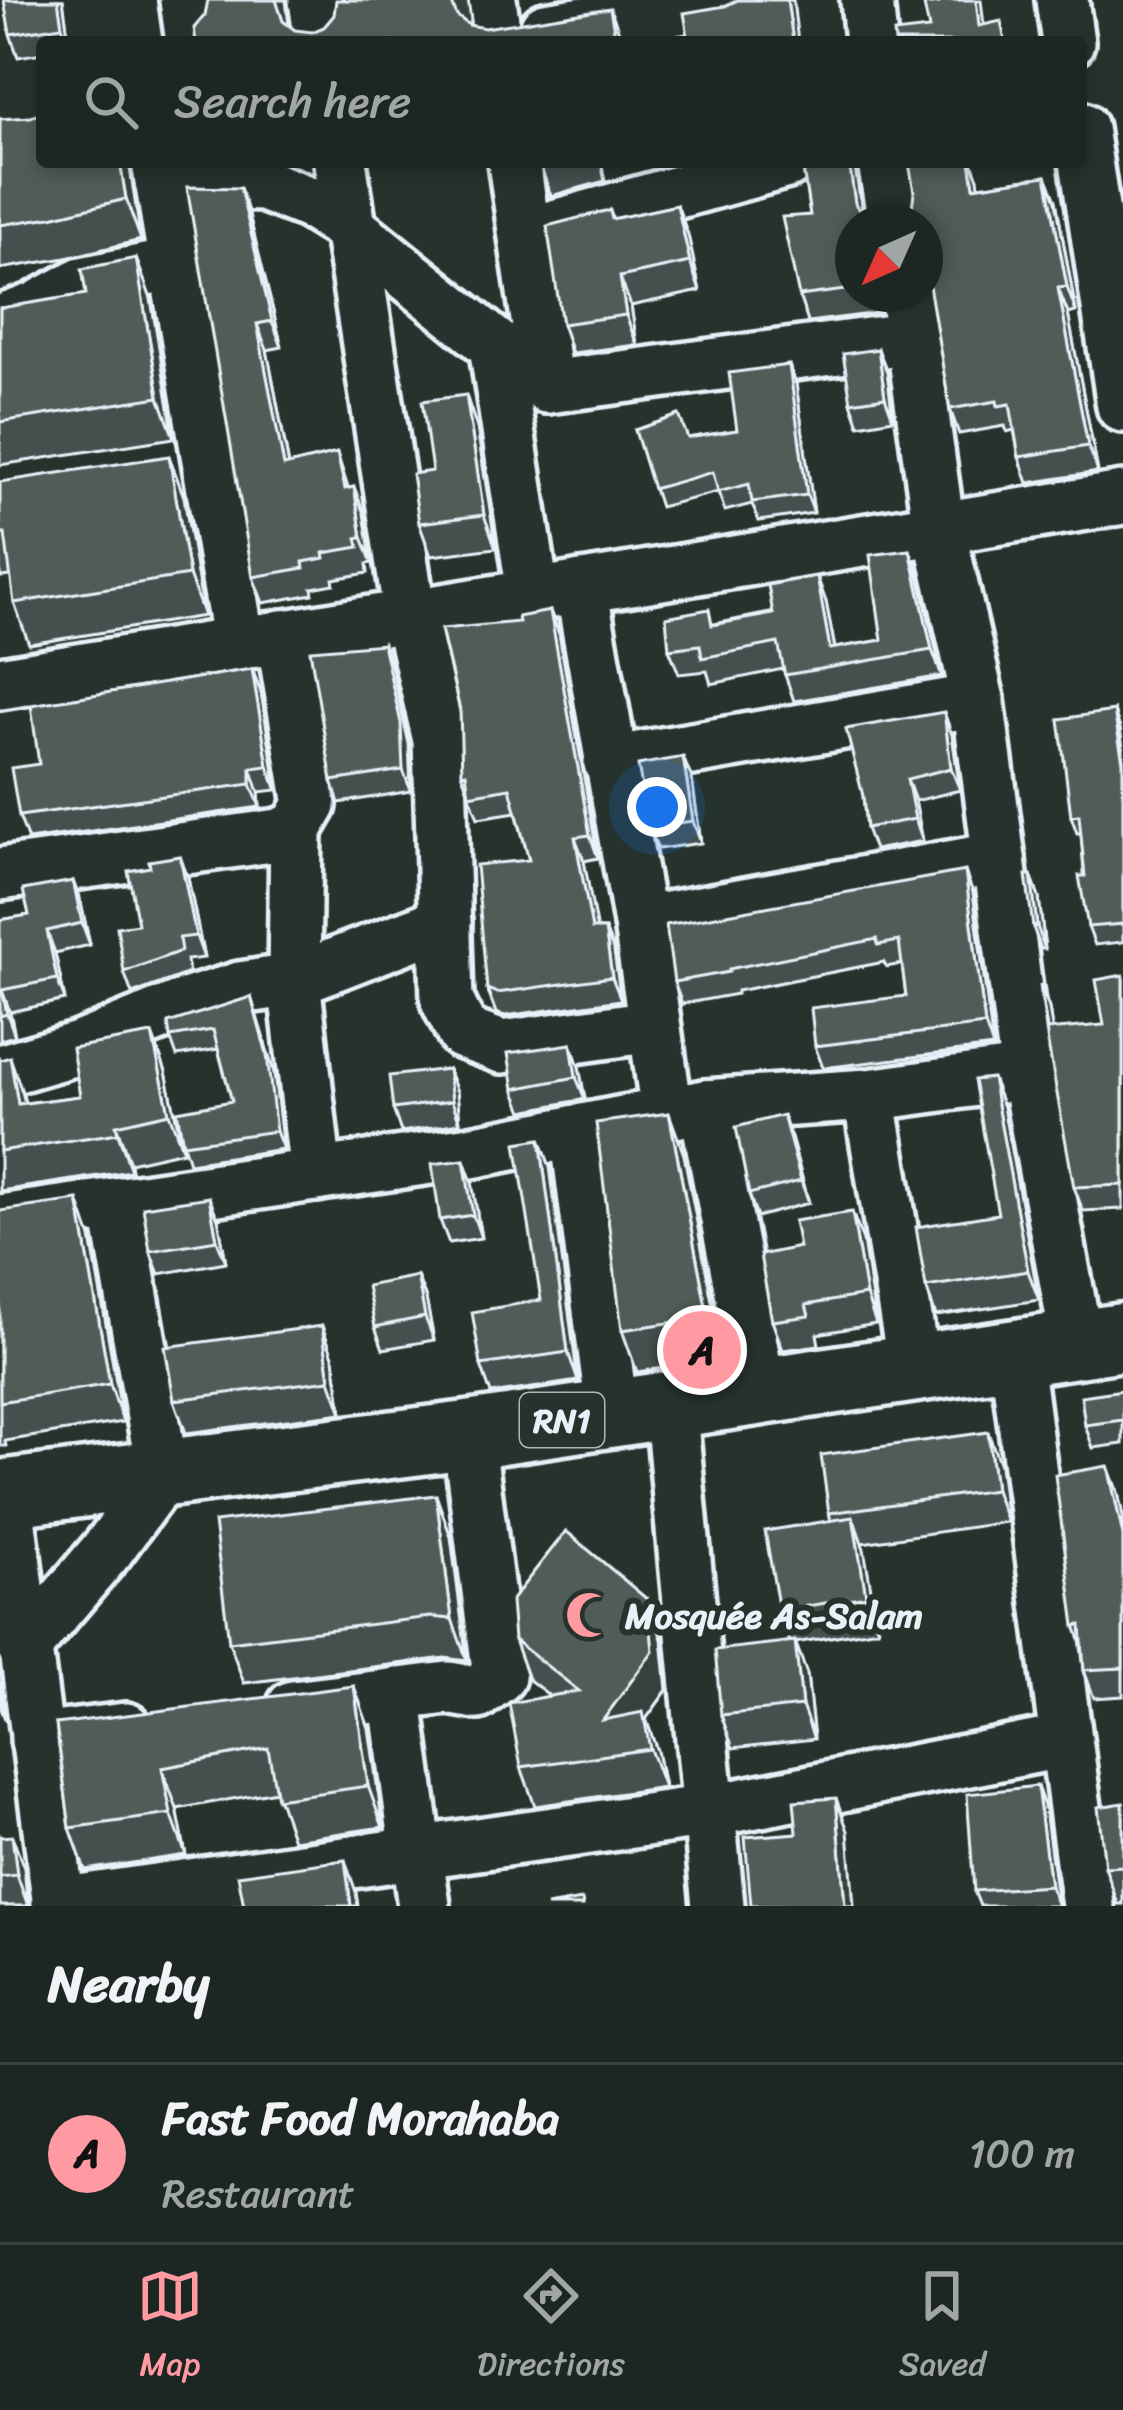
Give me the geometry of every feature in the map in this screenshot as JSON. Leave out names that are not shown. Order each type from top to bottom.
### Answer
[{"type":"highway","name":"RN1","points":[[3,1494],[468,1435],[1071,1344]]},
{"type":"street","points":[[186,0],[191,36]]},
{"type":"street","points":[[315,0],[320,36]]},
{"type":"street","points":[[494,26],[729,0]]},
{"type":"street","points":[[867,0],[870,36]]},
{"type":"street","points":[[1062,0],[1067,36]]},
{"type":"street","points":[[341,168],[410,616],[439,740],[448,1000],[463,1033],[502,1047],[653,1026]]},
{"type":"street","points":[[515,168],[547,387]]},
{"type":"street","points":[[525,234],[765,168]]},
{"type":"street","points":[[885,168],[891,204]]},
{"type":"street","points":[[1087,168],[1123,406]]},
{"type":"street","points":[[316,1174],[294,980],[296,829],[310,805],[261,640],[186,467],[175,263],[160,172],[263,185],[310,203],[350,227],[547,387],[910,316],[939,529],[978,700],[1028,1073],[1071,1344],[1066,1741],[1088,1906]]},
{"type":"street","points":[[0,322],[82,283],[175,263]]},
{"type":"street","points":[[495,345],[557,590],[610,764],[640,922],[653,1026],[686,1109],[760,1390]]},
{"type":"street","points":[[0,683],[1123,498]]},
{"type":"street","points":[[610,764],[978,700]]},
{"type":"street","points":[[0,874],[296,829]]},
{"type":"street","points":[[640,922],[999,858]]},
{"type":"street","points":[[0,1071],[79,1048],[200,1000],[294,980],[445,922]]},
{"type":"street","points":[[0,1220],[471,1152],[686,1109],[869,1095],[1028,1073]]},
{"type":"street","points":[[869,1095],[914,1367]]},
{"type":"street","points":[[576,1131],[641,1407],[709,1811],[718,1906]]},
{"type":"street","points":[[24,1648],[108,1549],[163,1474],[116,1204]]},
{"type":"street","points":[[238,1714],[448,1688],[477,1693],[499,1676],[468,1435]]},
{"type":"street","points":[[3,1494],[58,1905],[709,1811],[1066,1741]]},
{"type":"street","points":[[394,1694],[424,1906]]},
{"type":"street","points":[[37,1740],[171,1723]]},
{"type":"building","points":[[4,0],[58,0],[62,26],[10,34]]},
{"type":"building","points":[[208,0],[276,0],[283,21],[295,30],[312,32],[334,15],[336,0],[452,0],[457,16],[485,28],[610,8],[615,36],[195,36],[194,28],[205,15]]},
{"type":"building","points":[[738,0],[787,0],[792,36],[688,36],[684,13]]},
{"type":"building","points":[[976,0],[979,26],[1001,21],[1004,36],[894,36],[929,29],[924,5]]},
{"type":"building","points":[[36,115],[36,168],[121,168],[126,199],[0,225],[0,119]]},
{"type":"building","points":[[803,168],[850,168],[856,204],[835,204],[835,291],[799,296],[782,217],[810,215]]},
{"type":"building","points":[[910,168],[971,168],[974,187],[1046,176],[1067,287],[1058,288],[1088,446],[1019,457],[1010,404],[998,406],[997,401],[950,409],[934,312],[943,312],[943,204],[912,204]]},
{"type":"building","points":[[187,187],[240,188],[272,321],[257,324],[284,466],[337,453],[345,489],[354,487],[362,537],[357,538],[359,547],[324,553],[325,558],[303,562],[304,568],[253,577]]},
{"type":"building","points":[[677,205],[690,262],[620,277],[626,315],[562,324],[547,226],[605,211],[610,211],[612,219]]},
{"type":"building","points":[[136,258],[159,397],[0,422],[0,308],[86,294],[82,269]]},
{"type":"building","points":[[878,349],[885,397],[851,402],[843,354]]},
{"type":"building","points":[[789,365],[807,495],[752,502],[749,484],[718,492],[713,472],[653,489],[635,430],[679,415],[688,438],[737,430],[729,373]]},
{"type":"building","points":[[466,395],[484,515],[419,523],[412,474],[432,471],[422,401]]},
{"type":"building","points":[[169,456],[189,575],[14,603],[5,534],[0,534],[0,482]]},
{"type":"building","points":[[910,550],[932,650],[785,675],[778,643],[702,658],[700,645],[669,649],[666,617],[709,609],[712,625],[773,614],[768,585],[817,576],[830,649],[882,640],[870,555]]},
{"type":"building","points":[[550,611],[590,835],[575,837],[592,929],[605,929],[612,977],[497,993],[487,989],[476,865],[529,860],[510,788],[469,795],[466,773],[462,774],[460,710],[441,629],[519,622],[518,617]]},
{"type":"building","points":[[383,644],[401,723],[403,770],[332,781],[310,650]]},
{"type":"building","points":[[252,669],[268,766],[251,768],[251,784],[19,816],[11,768],[39,764],[31,705]]},
{"type":"building","points":[[1114,711],[1123,762],[1123,924],[1088,927],[1079,876],[1085,876],[1079,815],[1071,816],[1059,719]]},
{"type":"building","points":[[944,712],[951,768],[907,779],[915,819],[866,828],[846,729]]},
{"type":"building","points":[[683,757],[693,821],[649,827],[638,765]]},
{"type":"building","points":[[180,856],[196,936],[179,938],[181,951],[124,972],[117,927],[138,924],[128,871],[150,867],[149,861]]},
{"type":"building","points":[[965,871],[985,1025],[815,1046],[811,1008],[906,996],[899,941],[878,945],[877,939],[674,982],[666,925]]},
{"type":"building","points":[[1026,875],[1031,875],[1037,926],[1033,927]]},
{"type":"building","points":[[73,881],[82,923],[47,931],[57,979],[2,990],[7,1014],[0,1016],[0,920],[29,915],[23,890]]},
{"type":"building","points":[[1123,975],[1123,1185],[1074,1187],[1048,1044],[1040,984],[1047,1030],[1104,1025],[1096,980]]},
{"type":"building","points":[[251,997],[267,1055],[276,1131],[183,1144],[177,1111],[232,1101],[213,1030],[170,1037],[168,1023]]},
{"type":"building","points":[[152,1034],[169,1113],[116,1125],[118,1133],[0,1151],[0,1060],[10,1057],[18,1104],[80,1096],[72,1048]]},
{"type":"building","points":[[571,1044],[576,1077],[514,1089],[508,1053]]},
{"type":"building","points":[[448,1069],[452,1101],[393,1109],[389,1076]]},
{"type":"building","points":[[992,1078],[1028,1271],[926,1287],[916,1227],[998,1214],[974,1080]]},
{"type":"building","points":[[669,1113],[708,1317],[622,1330],[596,1123]]},
{"type":"building","points":[[783,1115],[801,1181],[749,1194],[736,1127]]},
{"type":"building","points":[[540,1139],[568,1352],[481,1365],[472,1312],[541,1300],[516,1143]]},
{"type":"building","points":[[464,1160],[473,1215],[440,1220],[432,1164]]},
{"type":"building","points":[[209,1197],[217,1240],[150,1251],[143,1207]]},
{"type":"building","points":[[78,1200],[110,1384],[0,1402],[0,1211]]},
{"type":"building","points":[[852,1212],[866,1295],[806,1305],[809,1316],[772,1321],[760,1255],[799,1247],[794,1221]]},
{"type":"building","points":[[417,1276],[425,1317],[375,1327],[367,1286]]},
{"type":"building","points":[[322,1326],[330,1380],[174,1400],[165,1347]]},
{"type":"building","points":[[1123,1390],[1123,1420],[1085,1425],[1081,1396]]},
{"type":"building","points":[[988,1432],[995,1490],[829,1513],[821,1455]]},
{"type":"building","points":[[1108,1466],[1123,1536],[1123,1668],[1084,1670],[1081,1625],[1075,1626],[1055,1475]]},
{"type":"building","points":[[436,1495],[452,1619],[430,1617],[229,1642],[214,1522]]},
{"type":"building","points":[[853,1517],[866,1596],[779,1611],[765,1531]]},
{"type":"building","points":[[566,1531],[648,1600],[653,1651],[603,1720],[643,1712],[650,1749],[521,1767],[509,1703],[579,1691],[514,1640],[511,1601]]},
{"type":"building","points":[[795,1641],[802,1706],[721,1715],[715,1650]]},
{"type":"building","points":[[354,1686],[368,1786],[277,1799],[268,1748],[162,1768],[171,1814],[70,1828],[56,1724]]},
{"type":"building","points":[[1037,1786],[1050,1886],[974,1891],[967,1794]]},
{"type":"building","points":[[836,1798],[845,1906],[751,1906],[745,1837],[797,1833],[794,1801]]},
{"type":"building","points":[[1123,1803],[1123,1866],[1105,1867],[1098,1807]]},
{"type":"building","points":[[12,1836],[17,1875],[0,1877],[0,1837]]},
{"type":"building","points":[[345,1860],[351,1906],[244,1906],[238,1875]]},
{"type":"building","points":[[582,1900],[583,1906],[546,1906]]},
{"type":"place","name":"Fast Food Morahaba","points":[[702,1350]]},
{"type":"place","name":"Mosquée As-Salam","points":[[589,1615]]}]
